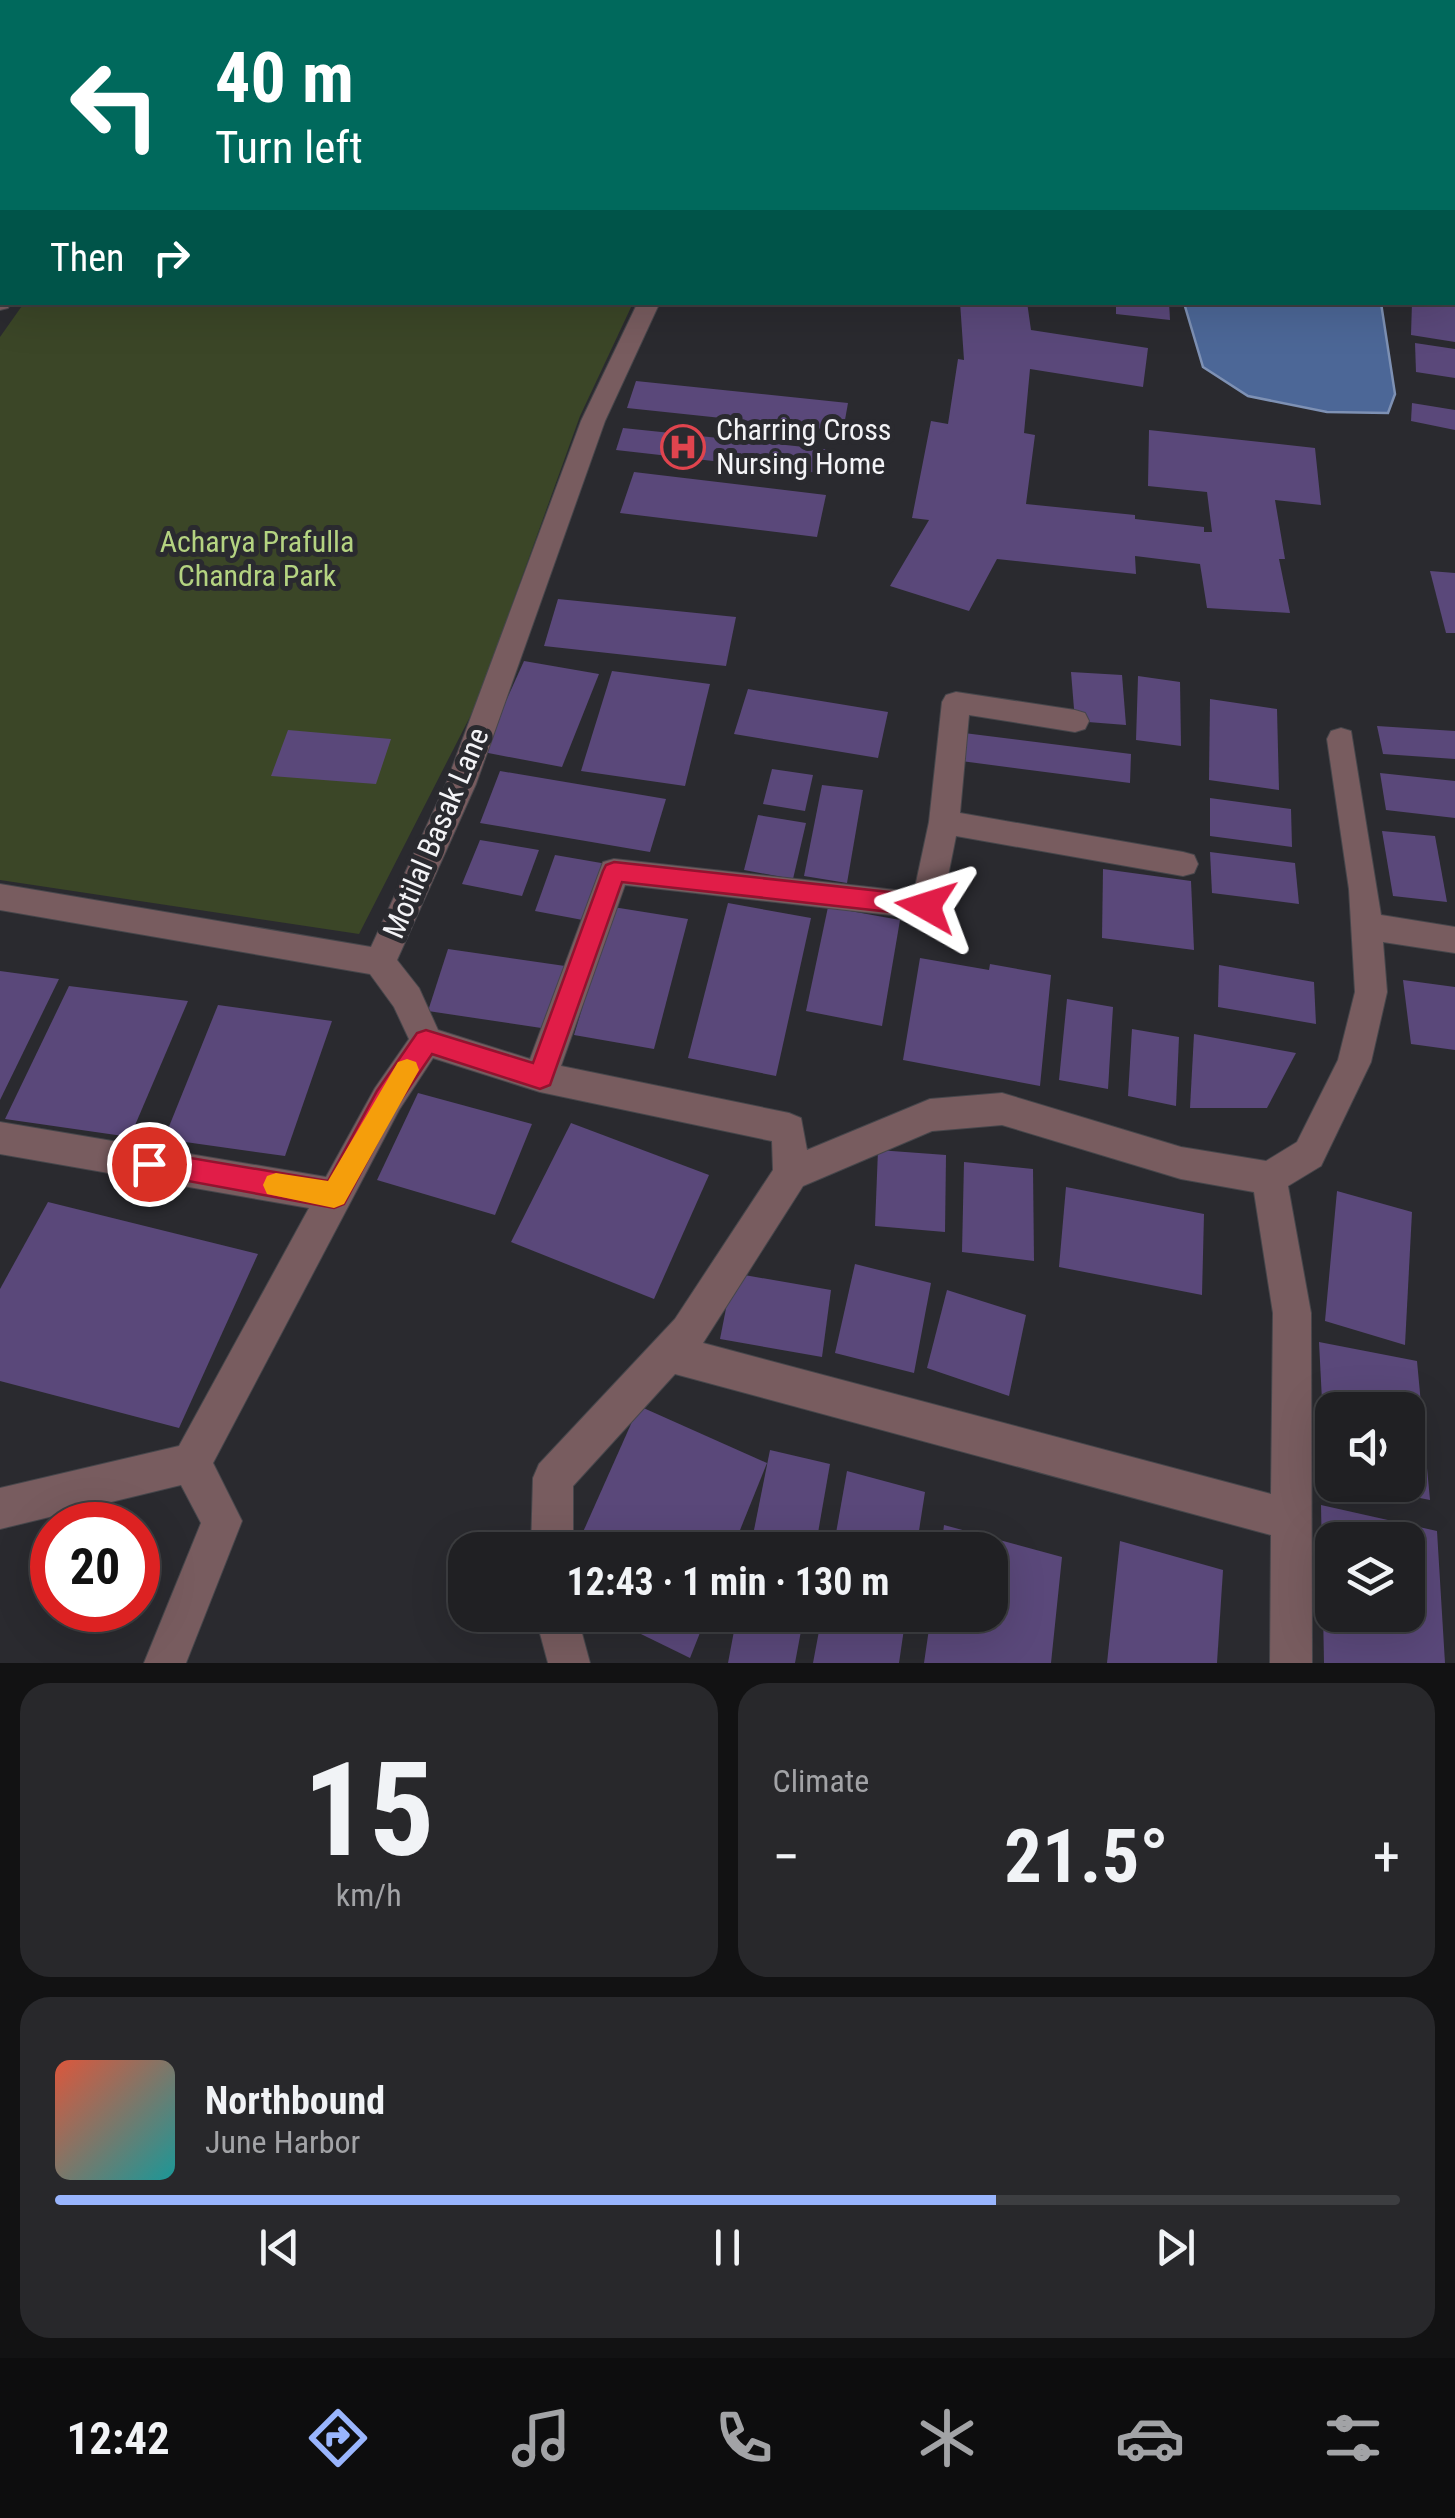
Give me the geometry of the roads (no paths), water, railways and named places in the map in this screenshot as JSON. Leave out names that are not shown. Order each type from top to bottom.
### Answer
[{"type":"street","name":"Motilal Basak Lane","points":[[426,1041],[407,998],[380,962],[461,784],[594,421],[649,305]]},
{"type":"street","points":[[540,1077],[614,871],[926,906],[944,822],[956,702],[1074,721]]},
{"type":"street","points":[[552,1532],[554,1478],[688,1332],[791,1174],[930,1115],[1002,1109],[1181,1164],[1269,1178],[1309,1154],[1354,1062],[1371,992],[1341,739]]},
{"type":"street","points":[[944,822],[1183,864]]},
{"type":"street","points":[[0,897],[380,962]]},
{"type":"street","points":[[1366,926],[1455,940]]},
{"type":"street","points":[[0,1509],[191,1463],[386,1099],[426,1041],[540,1077],[789,1129],[791,1174]]},
{"type":"street","points":[[0,1138],[334,1195]]},
{"type":"street","points":[[1269,1178],[1292,1313],[1290,1663]]},
{"type":"street","points":[[669,1353],[1291,1520]]},
{"type":"street","points":[[165,1663],[222,1522],[191,1463]]},
{"type":"street","points":[[561,1632],[569,1663]]},
{"type":"water","points":[[1185,305],[1381,305],[1395,394],[1388,413],[1327,412],[1248,396],[1203,367]]},
{"type":"place","name":"Charring Cross Nursing Home","points":[[683,447]]},
{"type":"park label","name":"Acharya Prafulla Chandra Park","points":[[257,559]]}]
